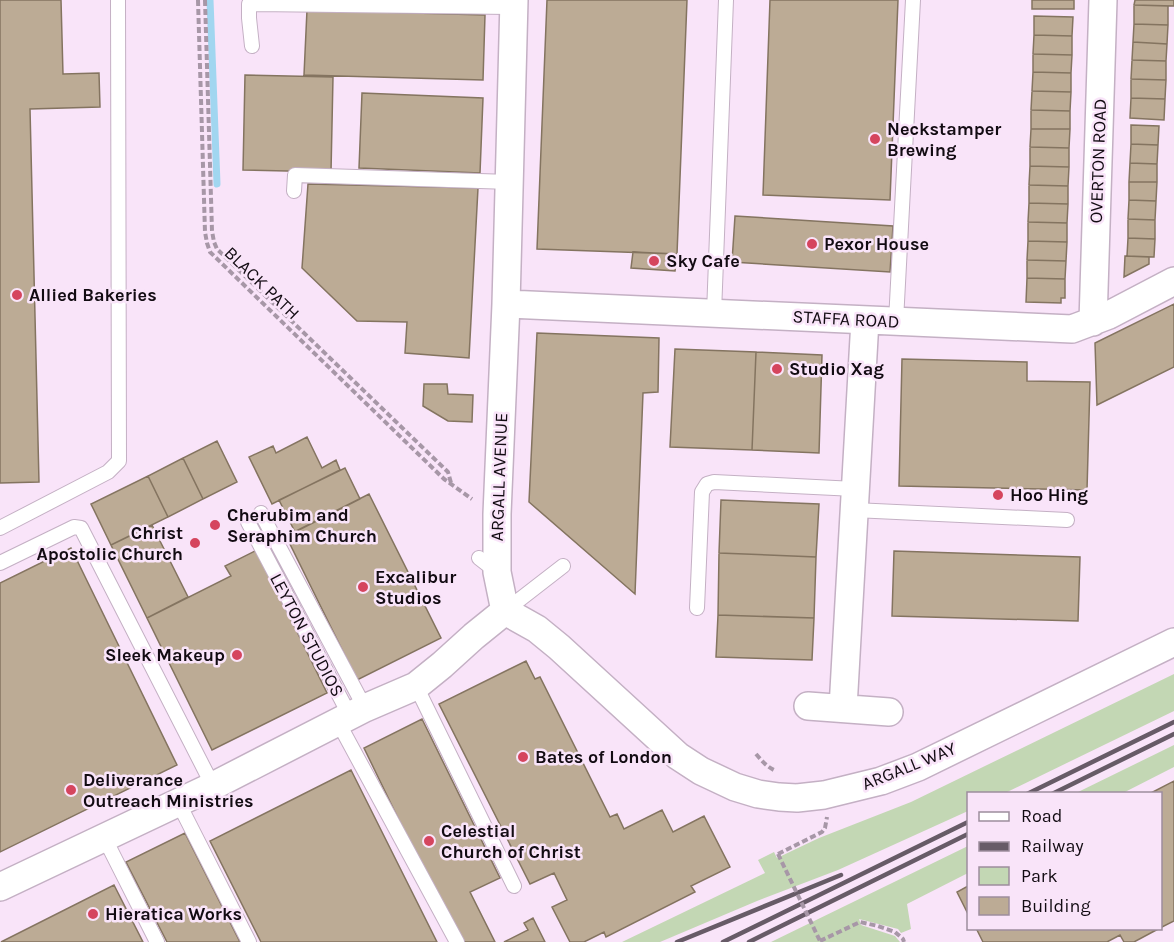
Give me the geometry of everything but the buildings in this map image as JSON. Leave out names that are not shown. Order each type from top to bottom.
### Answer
[{"type":"street","name":"OVERTON ROAD","points":[[1094,322],[1103,0]]},
{"type":"street","name":"ARGALL AVENUE","points":[[506,611],[488,565],[497,514],[506,304],[514,4]]},
{"type":"street","name":"STAFFA ROAD","points":[[506,304],[1072,329],[1094,322],[1174,281]]},
{"type":"street","points":[[843,708],[865,320]]},
{"type":"street","points":[[0,887],[213,786],[351,715],[416,686],[506,611]]},
{"type":"street","name":"ARGALL WAY","points":[[506,611],[537,629],[559,647],[678,756],[700,771],[746,791],[797,798],[824,795],[881,781],[918,767],[1174,642]]},
{"type":"street","points":[[808,706],[889,712]]},
{"type":"lane","points":[[0,528],[108,472],[119,461],[118,0]]},
{"type":"lane","points":[[714,313],[726,0]]},
{"type":"lane","points":[[896,321],[913,0]]},
{"type":"lane","points":[[252,46],[249,4],[514,4]]},
{"type":"lane","points":[[294,191],[295,175],[510,182]]},
{"type":"lane","points":[[697,608],[702,492],[707,484],[714,482],[855,500],[1066,520]]},
{"type":"lane","points":[[261,513],[351,715],[457,942]]},
{"type":"lane","name":"LEYTON STUDIOS","points":[[248,522],[351,715]]},
{"type":"lane","points":[[0,563],[74,527],[81,528],[213,786]]},
{"type":"lane","points":[[506,611],[564,566]]},
{"type":"lane","points":[[416,686],[514,886]]},
{"type":"lane","points":[[178,802],[249,942]]},
{"type":"lane","points":[[104,837],[157,942]]},
{"type":"path","name":"BLACK PATH","points":[[198,0],[205,232],[210,252],[444,479],[472,498]]},
{"type":"path","name":"BLACK PATH","points":[[205,0],[212,231],[217,249],[448,472],[451,484]]},
{"type":"path","points":[[756,754],[769,767]]},
{"type":"path","points":[[828,814],[825,828],[818,835],[778,854],[820,940],[860,922],[895,932],[904,942]]},
{"type":"green space","points":[[1174,674],[1174,711],[1007,792],[967,792],[967,811],[838,870],[660,942],[622,942],[765,873],[758,860],[774,852],[777,858],[819,838],[911,802]]},
{"type":"green space","points":[[1174,745],[1174,767],[1125,792],[1078,792]]},
{"type":"green space","points":[[967,846],[967,874],[907,904],[911,929],[901,933],[898,929],[859,919],[861,925],[895,936],[900,942],[771,942]]},
{"type":"waterway","points":[[210,0],[217,184]]},
{"type":"railway","points":[[1031,792],[1174,722]]},
{"type":"railway","points":[[1056,792],[1174,734]]},
{"type":"railway","points":[[723,942],[967,822]]},
{"type":"railway","points":[[749,942],[967,834]]},
{"type":"railway","points":[[677,942],[841,875]]},
{"type":"place","name":"Neckstamper Brewing","points":[[875,139]]},
{"type":"place","name":"Pexor House","points":[[812,244]]},
{"type":"place","name":"Sky Cafe","points":[[654,261]]},
{"type":"place","name":"Allied Bakeries","points":[[17,295]]},
{"type":"place","name":"Studio Xag","points":[[777,369]]},
{"type":"place","name":"Hoo Hing","points":[[998,495]]},
{"type":"place","name":"Cherubim and Seraphim Church","points":[[215,525]]},
{"type":"place","name":"Christ Apostolic Church","points":[[195,543]]},
{"type":"place","name":"Excalibur Studios","points":[[363,587]]},
{"type":"place","name":"Sleek Makeup","points":[[237,655]]},
{"type":"place","name":"Bates of London","points":[[523,757]]},
{"type":"place","name":"Deliverance Outreach Ministries","points":[[71,790]]},
{"type":"place","name":"Celestial Church of Christ","points":[[429,841]]},
{"type":"place","name":"Hieratica Works","points":[[93,914]]}]
